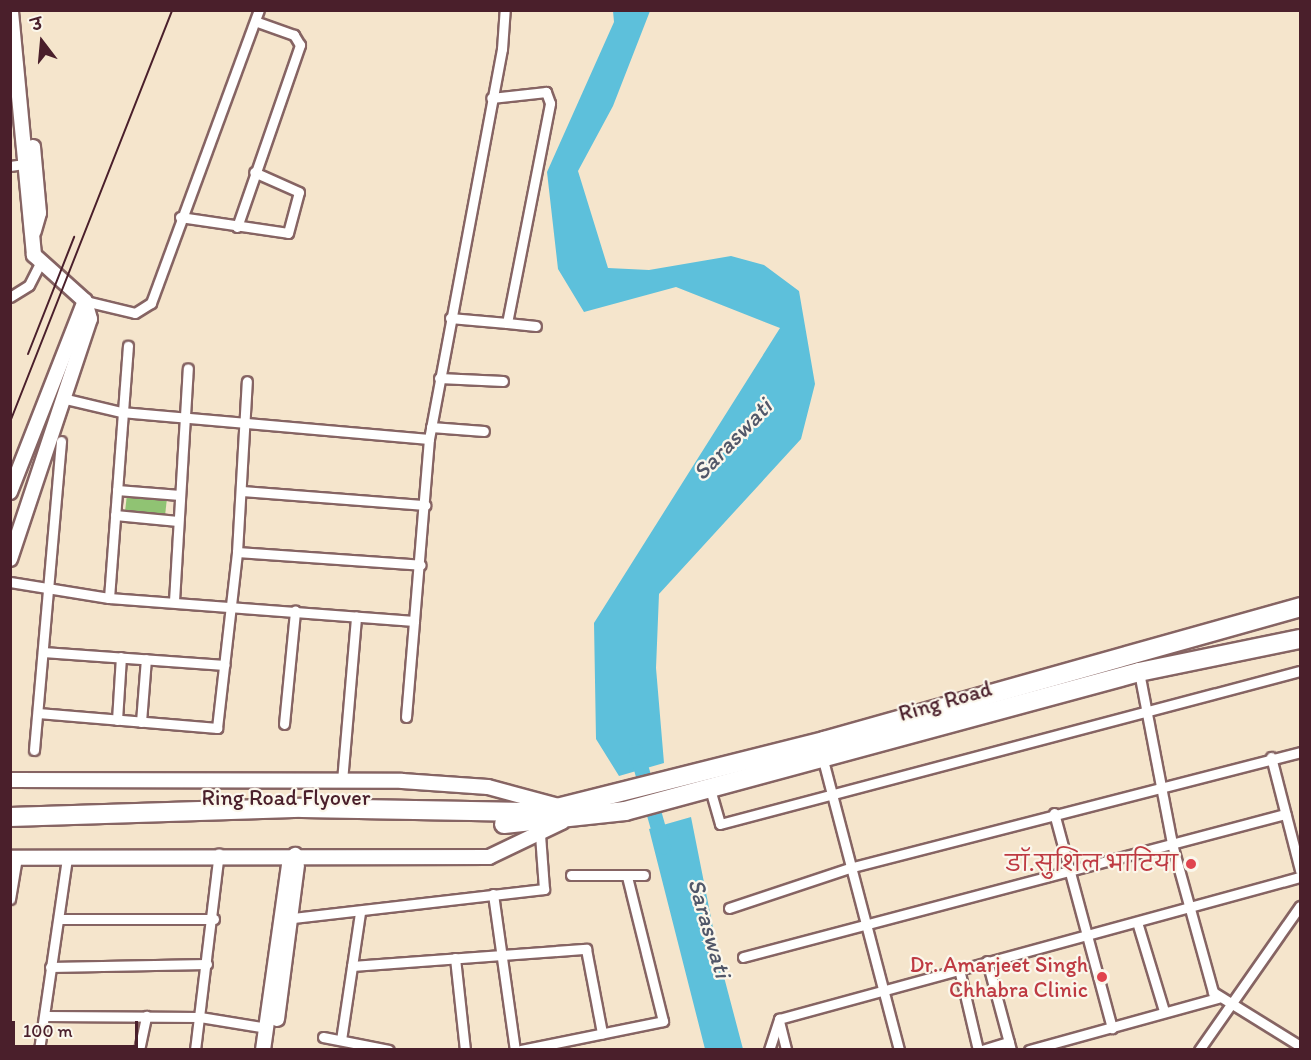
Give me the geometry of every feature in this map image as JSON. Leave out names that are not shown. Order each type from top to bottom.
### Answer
[{"type":"highway","points":[[602,806],[622,792],[824,741],[1300,607],[1300,618]]},
{"type":"highway","name":"Ring Road","points":[[602,806],[625,811],[823,760],[1139,672],[1300,639]]},
{"type":"highway","name":"Ring Road Flyover","points":[[10,817],[146,818],[541,812],[560,814],[602,806]]},
{"type":"highway","name":"Ring Road Flyover","points":[[10,828],[146,818]]},
{"type":"street","points":[[10,297],[29,285],[39,265],[34,231],[28,215],[11,10]]},
{"type":"street","points":[[19,10],[39,213],[34,231]]},
{"type":"street","points":[[39,265],[85,301],[127,312],[148,307],[259,10]]},
{"type":"street","points":[[406,717],[421,565],[429,439],[505,10]]},
{"type":"street","points":[[237,227],[254,172],[300,45],[294,35],[255,21]]},
{"type":"street","points":[[491,98],[539,92],[550,98],[507,323]]},
{"type":"street","points":[[10,166],[25,164]]},
{"type":"street","points":[[180,217],[288,233],[300,199],[297,190],[254,172]]},
{"type":"street","points":[[10,559],[66,399],[90,319],[85,301]]},
{"type":"street","points":[[10,492],[85,301]]},
{"type":"street","points":[[450,318],[536,326]]},
{"type":"street","points":[[109,598],[121,412],[128,346]]},
{"type":"street","points":[[174,601],[183,418],[188,368]]},
{"type":"street","points":[[439,378],[503,381]]},
{"type":"street","points":[[38,713],[217,728],[237,552],[247,381]]},
{"type":"street","points":[[66,399],[121,412],[429,439]]},
{"type":"street","points":[[431,427],[484,430]]},
{"type":"street","points":[[34,750],[61,441]]},
{"type":"street","points":[[117,490],[180,495]]},
{"type":"street","points":[[242,490],[425,505]]},
{"type":"street","points":[[115,515],[178,521]]},
{"type":"street","points":[[237,552],[421,565]]},
{"type":"street","points":[[10,582],[48,592],[109,598],[174,601],[414,621]]},
{"type":"street","points":[[284,724],[295,611]]},
{"type":"street","points":[[342,781],[356,617]]},
{"type":"street","points":[[43,652],[225,665]]},
{"type":"street","points":[[117,720],[121,657]]},
{"type":"street","points":[[141,722],[146,659]]},
{"type":"street","points":[[710,789],[720,824],[1148,713],[1300,671]]},
{"type":"street","points":[[1139,672],[1148,713],[1158,785],[1172,844],[1218,998],[1300,1046]]},
{"type":"street","points":[[729,908],[849,868],[1158,785],[1300,752]]},
{"type":"street","points":[[1271,757],[1300,870]]},
{"type":"street","points":[[823,760],[829,795],[899,1050]]},
{"type":"street","points":[[10,780],[342,781],[488,787],[560,814],[540,835],[489,857],[219,853],[14,857],[10,899]]},
{"type":"street","points":[[1054,813],[1112,1028]]},
{"type":"street","points":[[743,957],[1285,814]]},
{"type":"street","points":[[293,918],[360,913],[546,888],[540,835]]},
{"type":"street","points":[[195,1050],[213,919],[219,853]]},
{"type":"street","points":[[273,1050],[293,918],[295,855]]},
{"type":"street","points":[[263,1050],[289,864],[295,855]]},
{"type":"street","points":[[39,1050],[67,857]]},
{"type":"street","points":[[571,875],[627,877],[644,875]]},
{"type":"street","points":[[521,1050],[663,1021],[627,877]]},
{"type":"street","points":[[778,1019],[1088,934],[1191,909],[1300,877]]},
{"type":"street","points":[[493,894],[515,1050]]},
{"type":"street","points":[[1199,1050],[1300,906]]},
{"type":"street","points":[[341,1040],[360,913]]},
{"type":"street","points":[[59,919],[213,919]]},
{"type":"street","points":[[1137,922],[1164,1011]]},
{"type":"street","points":[[352,966],[586,949],[602,1033]]},
{"type":"street","points":[[455,958],[465,1050]]},
{"type":"street","points":[[959,969],[980,1050],[1010,1046],[987,961]]},
{"type":"street","points":[[50,968],[207,964]]},
{"type":"street","points":[[1029,1050],[1218,998]]},
{"type":"street","points":[[45,1016],[200,1017],[267,1028]]},
{"type":"street","points":[[139,1050],[146,1016]]},
{"type":"street","points":[[770,1050],[778,1019]]},
{"type":"street","points":[[778,1019],[786,1050]]},
{"type":"street","points":[[323,1037],[389,1050]]},
{"type":"green space","points":[[127,494],[167,498],[165,516],[125,512]]},
{"type":"water","points":[[613,11],[650,11],[613,106],[578,171],[608,268],[649,270],[731,256],[764,265],[799,291],[815,384],[801,439],[659,594],[656,668],[664,763],[619,776],[596,739],[594,623],[780,328],[676,287],[584,312],[558,269],[547,172],[614,22]]},
{"type":"water","points":[[691,817],[719,958],[743,1049],[705,1049],[649,829]]},
{"type":"waterway","name":"Saraswati","points":[[636,751],[663,846]]},
{"type":"railway","points":[[10,422],[172,10]]},
{"type":"railway","points":[[28,354],[74,237]]},
{"type":"place","name":"डॉ.सुशिल भाटिया","points":[[1191,864]]},
{"type":"place","name":"Dr. Amarjeet Singh Chhabra Clinic","points":[[1102,977]]}]
